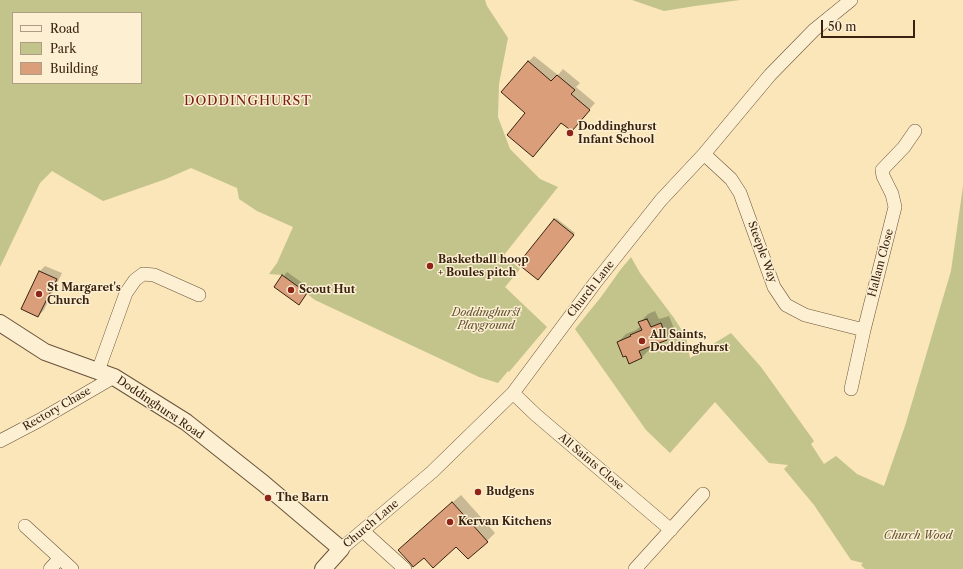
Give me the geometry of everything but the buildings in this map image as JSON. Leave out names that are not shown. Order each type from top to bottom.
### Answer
[{"type":"street","name":"Church Lane","points":[[323,569],[341,549],[432,472],[513,392],[595,283],[661,200],[704,154],[770,75],[814,30],[851,0]]},
{"type":"street","name":"Hallam Close","points":[[851,389],[864,330],[896,207],[882,170],[904,147],[915,131]]},
{"type":"street","name":"Steeple Way","points":[[704,154],[731,179],[740,193],[774,287],[786,305],[805,315],[864,330]]},
{"type":"street","points":[[98,371],[126,293],[135,280],[143,274],[154,275],[199,294]]},
{"type":"street","name":"Doddinghurst Road","points":[[0,323],[45,352],[114,377],[186,422],[263,483],[341,549]]},
{"type":"street","name":"Rectory Chase","points":[[0,441],[40,420],[114,377]]},
{"type":"street","name":"All Saints Close","points":[[513,392],[536,415],[670,530]]},
{"type":"street","points":[[635,569],[704,494]]},
{"type":"street","points":[[25,526],[72,569]]},
{"type":"street","points":[[363,531],[405,569]]},
{"type":"street","points":[[50,569],[60,558]]},
{"type":"green space","name":"Doddinghurst Playground","points":[[0,0],[485,0],[487,6],[508,38],[499,84],[498,117],[510,149],[540,179],[558,187],[504,255],[520,269],[505,287],[547,327],[498,383],[479,377],[315,300],[282,275],[269,274],[277,263],[293,227],[257,211],[239,199],[237,188],[191,168],[166,179],[103,201],[52,171],[40,183],[0,267]]},
{"type":"green space","points":[[632,0],[740,0],[664,11]]},
{"type":"green space","name":"Church Wood","points":[[963,186],[963,569],[865,569],[861,565],[863,563],[851,560],[814,505],[784,469],[788,465],[769,463],[715,402],[670,453],[646,430],[575,329],[631,257],[640,273],[674,318],[686,337],[690,358],[731,333],[761,367],[814,441],[811,444],[824,464],[836,456],[857,474],[884,486],[905,426],[951,271]]},
{"type":"place","name":"Doddinghurst Infant School","points":[[570,133]]},
{"type":"place","name":"Basketball hoop + Boules pitch","points":[[430,266]]},
{"type":"place","name":"Scout Hut","points":[[291,290]]},
{"type":"place","name":"St Margaret's Church","points":[[39,294]]},
{"type":"place","name":"All Saints, Doddinghurst","points":[[642,341]]},
{"type":"place","name":"Budgens","points":[[478,492]]},
{"type":"place","name":"The Barn","points":[[268,498]]},
{"type":"place","name":"Kervan Kitchens","points":[[450,522]]},
{"type":"district","name":"DODDINGHURST","points":[[248,101]]}]
